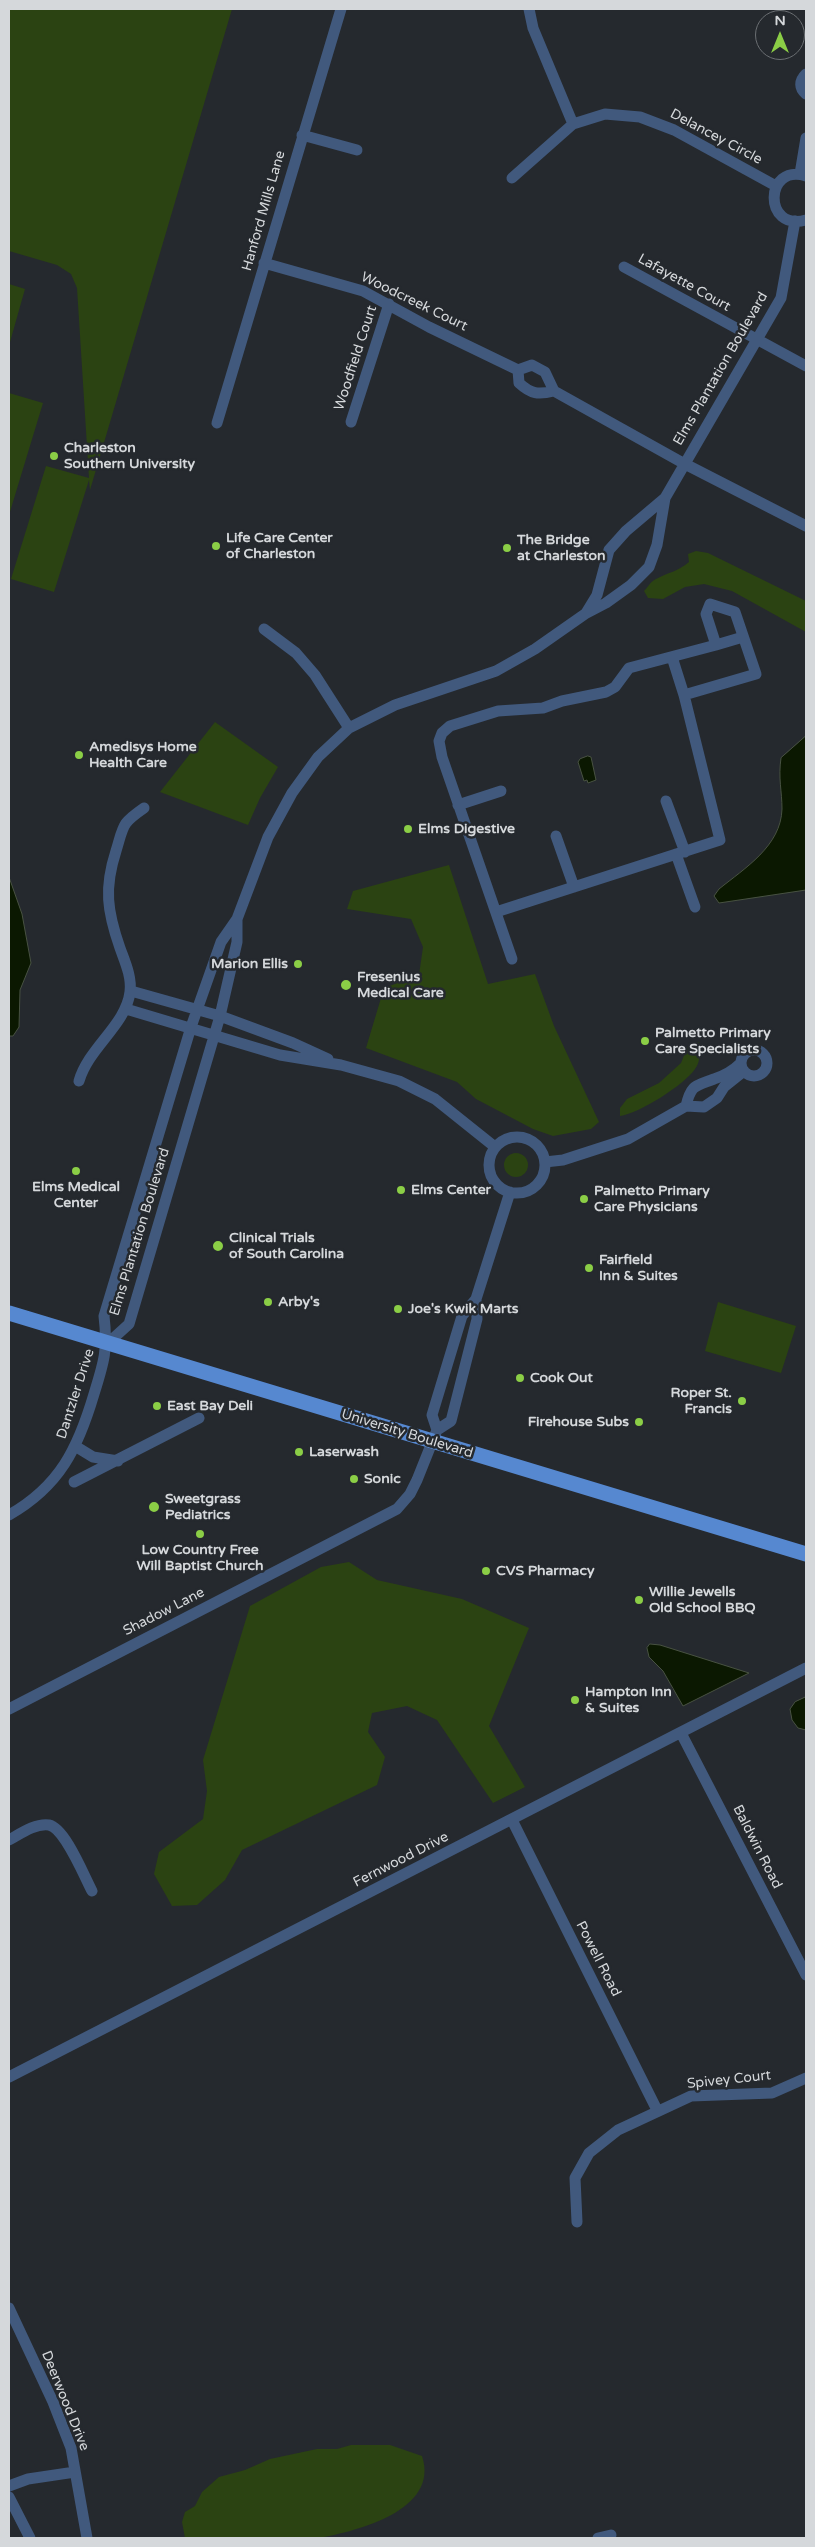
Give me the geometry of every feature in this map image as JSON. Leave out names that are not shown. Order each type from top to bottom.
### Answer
[{"type":"main road","name":"University Boulevard","points":[[9,1313],[107,1344],[435,1436],[806,1554]]},
{"type":"street","name":"Hanford Mills Lane","points":[[217,423],[341,9]]},
{"type":"street","points":[[529,9],[533,28],[573,124]]},
{"type":"street","points":[[806,74],[801,82],[801,87],[806,94]]},
{"type":"street","name":"Delancey Circle","points":[[512,178],[573,124],[604,114],[640,117],[674,130],[776,186]]},
{"type":"street","points":[[302,135],[357,150]]},
{"type":"street","points":[[801,220],[786,219],[779,213],[774,205],[773,195],[776,186],[790,174],[803,175],[806,138]]},
{"type":"street","name":"Elms Plantation Boulevard","points":[[107,1344],[104,1316],[191,1027],[221,942],[237,919],[268,837],[292,793],[318,757],[349,728],[395,705],[496,671],[535,650],[585,614],[606,604],[631,585],[649,567],[657,545],[665,498],[683,463],[781,298],[801,220]]},
{"type":"street","name":"Woodcreek Court","points":[[264,263],[363,291],[429,327],[518,370],[532,365],[545,372],[554,391]]},
{"type":"street","name":"Lafayette Court","points":[[624,267],[806,366]]},
{"type":"street","name":"Woodfield Court","points":[[351,422],[389,304]]},
{"type":"street","points":[[518,370],[519,383],[529,392],[541,395],[554,391],[683,463],[806,526]]},
{"type":"street","name":"Elms Plantation Boulevard","points":[[585,614],[597,595],[609,550],[626,531],[665,498]]},
{"type":"street","points":[[684,695],[756,674],[735,612],[710,604],[706,614],[716,645]]},
{"type":"street","points":[[264,629],[296,653],[315,675],[349,728]]},
{"type":"street","points":[[512,959],[442,758],[439,741],[442,733],[450,726],[498,711],[543,708],[562,701],[606,692],[615,687],[629,668],[743,637]]},
{"type":"street","points":[[496,912],[720,840],[684,695],[672,657]]},
{"type":"street","points":[[458,804],[501,791]]},
{"type":"street","points":[[666,801],[695,906]]},
{"type":"street","points":[[79,1080],[88,1057],[126,1009],[131,991],[128,971],[115,931],[107,896],[110,868],[126,820],[144,808]]},
{"type":"street","points":[[556,836],[574,887]]},
{"type":"street","name":"Elms Plantation Boulevard","points":[[107,1344],[130,1324],[220,1016],[237,942],[237,919]]},
{"type":"street","points":[[131,991],[220,1016],[293,1043],[341,1066]]},
{"type":"street","points":[[126,1009],[280,1055],[341,1066],[399,1081],[435,1099],[495,1147]]},
{"type":"street","points":[[545,1162],[563,1160],[628,1139],[686,1106],[704,1107],[717,1098],[724,1087],[743,1067],[714,1080],[700,1082],[694,1087],[686,1106]]},
{"type":"street","points":[[523,1137],[538,1146],[545,1162],[541,1179],[536,1186],[519,1193],[510,1192],[495,1183],[490,1175],[489,1157],[495,1147],[506,1138],[523,1137]]},
{"type":"street","points":[[435,1436],[432,1415],[462,1316],[476,1299],[510,1192]]},
{"type":"street","name":"Shadow Lane","points":[[9,1709],[392,1513],[410,1494],[435,1436],[451,1421],[477,1319],[476,1299]]},
{"type":"street","name":"Dantzler Drive","points":[[9,1514],[40,1494],[64,1466],[75,1446],[90,1409],[107,1344]]},
{"type":"street","points":[[74,1482],[199,1418]]},
{"type":"street","points":[[75,1446],[93,1457],[118,1461]]},
{"type":"street","name":"Fernwood Drive","points":[[9,2077],[806,1668]]},
{"type":"street","name":"Baldwin Road","points":[[681,1733],[806,1975]]},
{"type":"street","name":"Powell Road","points":[[512,1820],[657,2110]]},
{"type":"street","points":[[9,1840],[37,1826],[50,1825],[61,1831],[92,1891]]},
{"type":"street","name":"Spivey Court","points":[[577,2222],[575,2178],[589,2153],[618,2130],[657,2110],[691,2096],[772,2093],[806,2078]]},
{"type":"street","name":"Deerwood Drive","points":[[9,2308],[53,2402],[71,2448],[87,2538]]},
{"type":"street","points":[[9,2486],[28,2479],[75,2472]]},
{"type":"street","points":[[9,2498],[30,2538]]},
{"type":"street","points":[[598,2538],[611,2535]]},
{"type":"green space","name":"Charleston Southern University","points":[[9,9],[232,9],[90,490],[89,480],[54,592],[11,579],[46,466],[89,478],[77,288],[71,274],[57,265],[9,251]]},
{"type":"green space","points":[[9,284],[25,289],[10,342],[9,342]]},
{"type":"green space","points":[[9,393],[43,403],[9,515]]},
{"type":"green space","points":[[696,551],[708,553],[806,601],[806,632],[732,591],[704,584],[685,587],[663,599],[648,598],[644,591],[651,583],[685,565],[689,562],[688,554]]},
{"type":"green space","points":[[215,722],[278,767],[260,798],[248,825],[160,792]]},
{"type":"green space","points":[[449,865],[488,984],[535,974],[554,1026],[599,1122],[591,1129],[553,1136],[533,1129],[476,1099],[457,1082],[366,1048],[384,988],[419,975],[423,947],[411,919],[347,909],[353,891]]},
{"type":"green space","points":[[699,1042],[698,1063],[695,1069],[681,1083],[639,1110],[620,1116],[620,1108],[627,1099],[659,1083],[681,1063],[689,1043]]},
{"type":"green space","points":[[516,1153],[521,1154],[527,1160],[527,1170],[521,1176],[516,1177],[511,1176],[505,1170],[504,1165],[505,1160],[511,1154]]},
{"type":"green space","points":[[718,1302],[796,1326],[781,1373],[705,1351]]},
{"type":"green space","points":[[349,1562],[377,1580],[462,1599],[529,1628],[489,1726],[525,1787],[493,1803],[437,1720],[407,1706],[372,1713],[368,1732],[385,1757],[377,1785],[242,1850],[225,1880],[197,1905],[172,1906],[154,1874],[159,1852],[203,1819],[207,1791],[203,1760],[250,1606],[321,1567]]},
{"type":"green space","points":[[351,2445],[390,2445],[422,2456],[424,2475],[419,2491],[408,2504],[392,2515],[354,2530],[335,2535],[304,2539],[185,2538],[182,2522],[185,2512],[195,2506],[202,2492],[219,2477],[245,2470],[270,2459],[317,2449],[337,2449]]},
{"type":"shaded area","points":[[806,736],[806,890],[719,903],[714,896],[719,889],[760,855],[775,834],[780,822],[782,809],[781,758]]},
{"type":"shaded area","points":[[588,756],[591,757],[596,780],[588,783],[587,780],[584,781],[578,762],[580,759]]},
{"type":"shaded area","points":[[9,877],[22,914],[31,963],[20,990],[19,1027],[13,1036],[9,1036]]},
{"type":"shaded area","points":[[650,1644],[660,1645],[749,1673],[683,1706],[663,1671],[649,1657],[647,1648]]},
{"type":"shaded area","points":[[806,1697],[806,1730],[798,1728],[792,1720],[790,1709],[795,1702]]},
{"type":"place","name":"Charleston Southern University","points":[[54,456]]},
{"type":"place","name":"Life Care Center of Charleston","points":[[216,546]]},
{"type":"place","name":"The Bridge at Charleston","points":[[507,548]]},
{"type":"place","name":"Amedisys Home Health Care","points":[[79,755]]},
{"type":"place","name":"Elms Digestive","points":[[408,829]]},
{"type":"place","name":"Marion Ellis","points":[[298,964]]},
{"type":"place","name":"Fresenius Medical Care","points":[[346,985]]},
{"type":"place","name":"Palmetto Primary Care Specialists","points":[[645,1041]]},
{"type":"place","name":"Elms Medical Center","points":[[76,1171]]},
{"type":"place","name":"Elms Center","points":[[401,1190]]},
{"type":"place","name":"Palmetto Primary Care Physicians","points":[[584,1199]]},
{"type":"place","name":"Clinical Trials of South Carolina","points":[[218,1246]]},
{"type":"place","name":"Fairfield Inn & Suites","points":[[589,1268]]},
{"type":"place","name":"Arby's","points":[[268,1302]]},
{"type":"place","name":"Joe's Kwik Marts","points":[[398,1309]]},
{"type":"place","name":"Cook Out","points":[[520,1378]]},
{"type":"place","name":"Roper St. Francis","points":[[742,1401]]},
{"type":"place","name":"East Bay Deli","points":[[157,1406]]},
{"type":"place","name":"Firehouse Subs","points":[[639,1422]]},
{"type":"place","name":"Laserwash","points":[[299,1452]]},
{"type":"place","name":"Sonic","points":[[354,1479]]},
{"type":"place","name":"Sweetgrass Pediatrics","points":[[154,1507]]},
{"type":"place","name":"Low Country Free Will Baptist Church","points":[[200,1534]]},
{"type":"place","name":"CVS Pharmacy","points":[[486,1571]]},
{"type":"place","name":"Willie Jewells Old School BBQ","points":[[639,1600]]},
{"type":"place","name":"Hampton Inn & Suites","points":[[575,1700]]}]
